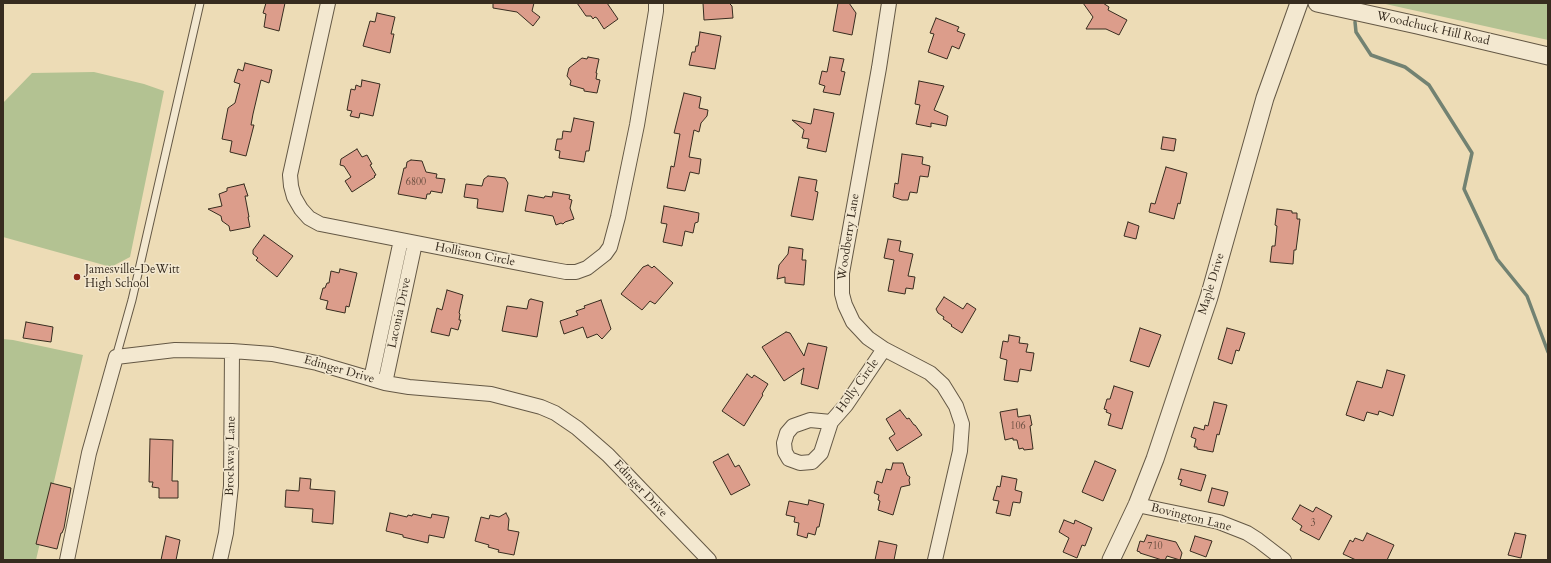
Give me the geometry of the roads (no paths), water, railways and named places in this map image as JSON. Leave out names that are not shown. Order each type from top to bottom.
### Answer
[{"type":"street","name":"Holliston Circle","points":[[328,3],[290,175],[294,197],[301,209],[309,218],[320,224],[566,272],[576,272],[587,268],[605,254],[610,246],[620,210],[637,125],[656,11],[656,3]]},
{"type":"street","name":"Woodberry Lane","points":[[889,3],[879,68],[842,273],[842,294],[845,305],[853,322],[868,338],[884,349],[930,373],[943,385],[956,406],[962,424],[960,451],[935,560]]},
{"type":"street","name":"Maple Drive","points":[[1112,560],[1137,505],[1155,459],[1209,297],[1265,98],[1299,3]]},
{"type":"street","name":"Woodchuck Hill Road","points":[[1317,3],[1548,56]]},
{"type":"street","name":"Laconia Drive","points":[[378,381],[401,240]]},
{"type":"street","name":"Laconia Drive","points":[[378,381],[415,243]]},
{"type":"street","name":"Holly Circle","points":[[831,422],[846,405],[884,349]]},
{"type":"street","name":"Edinger Drive","points":[[116,357],[175,350],[232,351],[272,354],[317,362],[378,381],[409,387],[491,394],[541,407],[555,413],[577,428],[608,455],[709,560]]},
{"type":"street","name":"Brockway Lane","points":[[220,560],[226,533],[231,486],[232,351]]},
{"type":"street","points":[[67,560],[89,453],[116,357]]},
{"type":"street","name":"Bovington Lane","points":[[1137,505],[1219,522],[1247,533],[1284,560]]},
{"type":"lane","points":[[116,357],[132,300],[200,3]]},
{"type":"waterway","points":[[1355,22],[1356,32],[1371,55],[1405,67],[1429,85],[1472,153],[1464,189],[1497,259],[1527,296],[1548,352]]},
{"type":"place","name":"Jamesville-DeWitt High School","points":[[77,277]]}]
